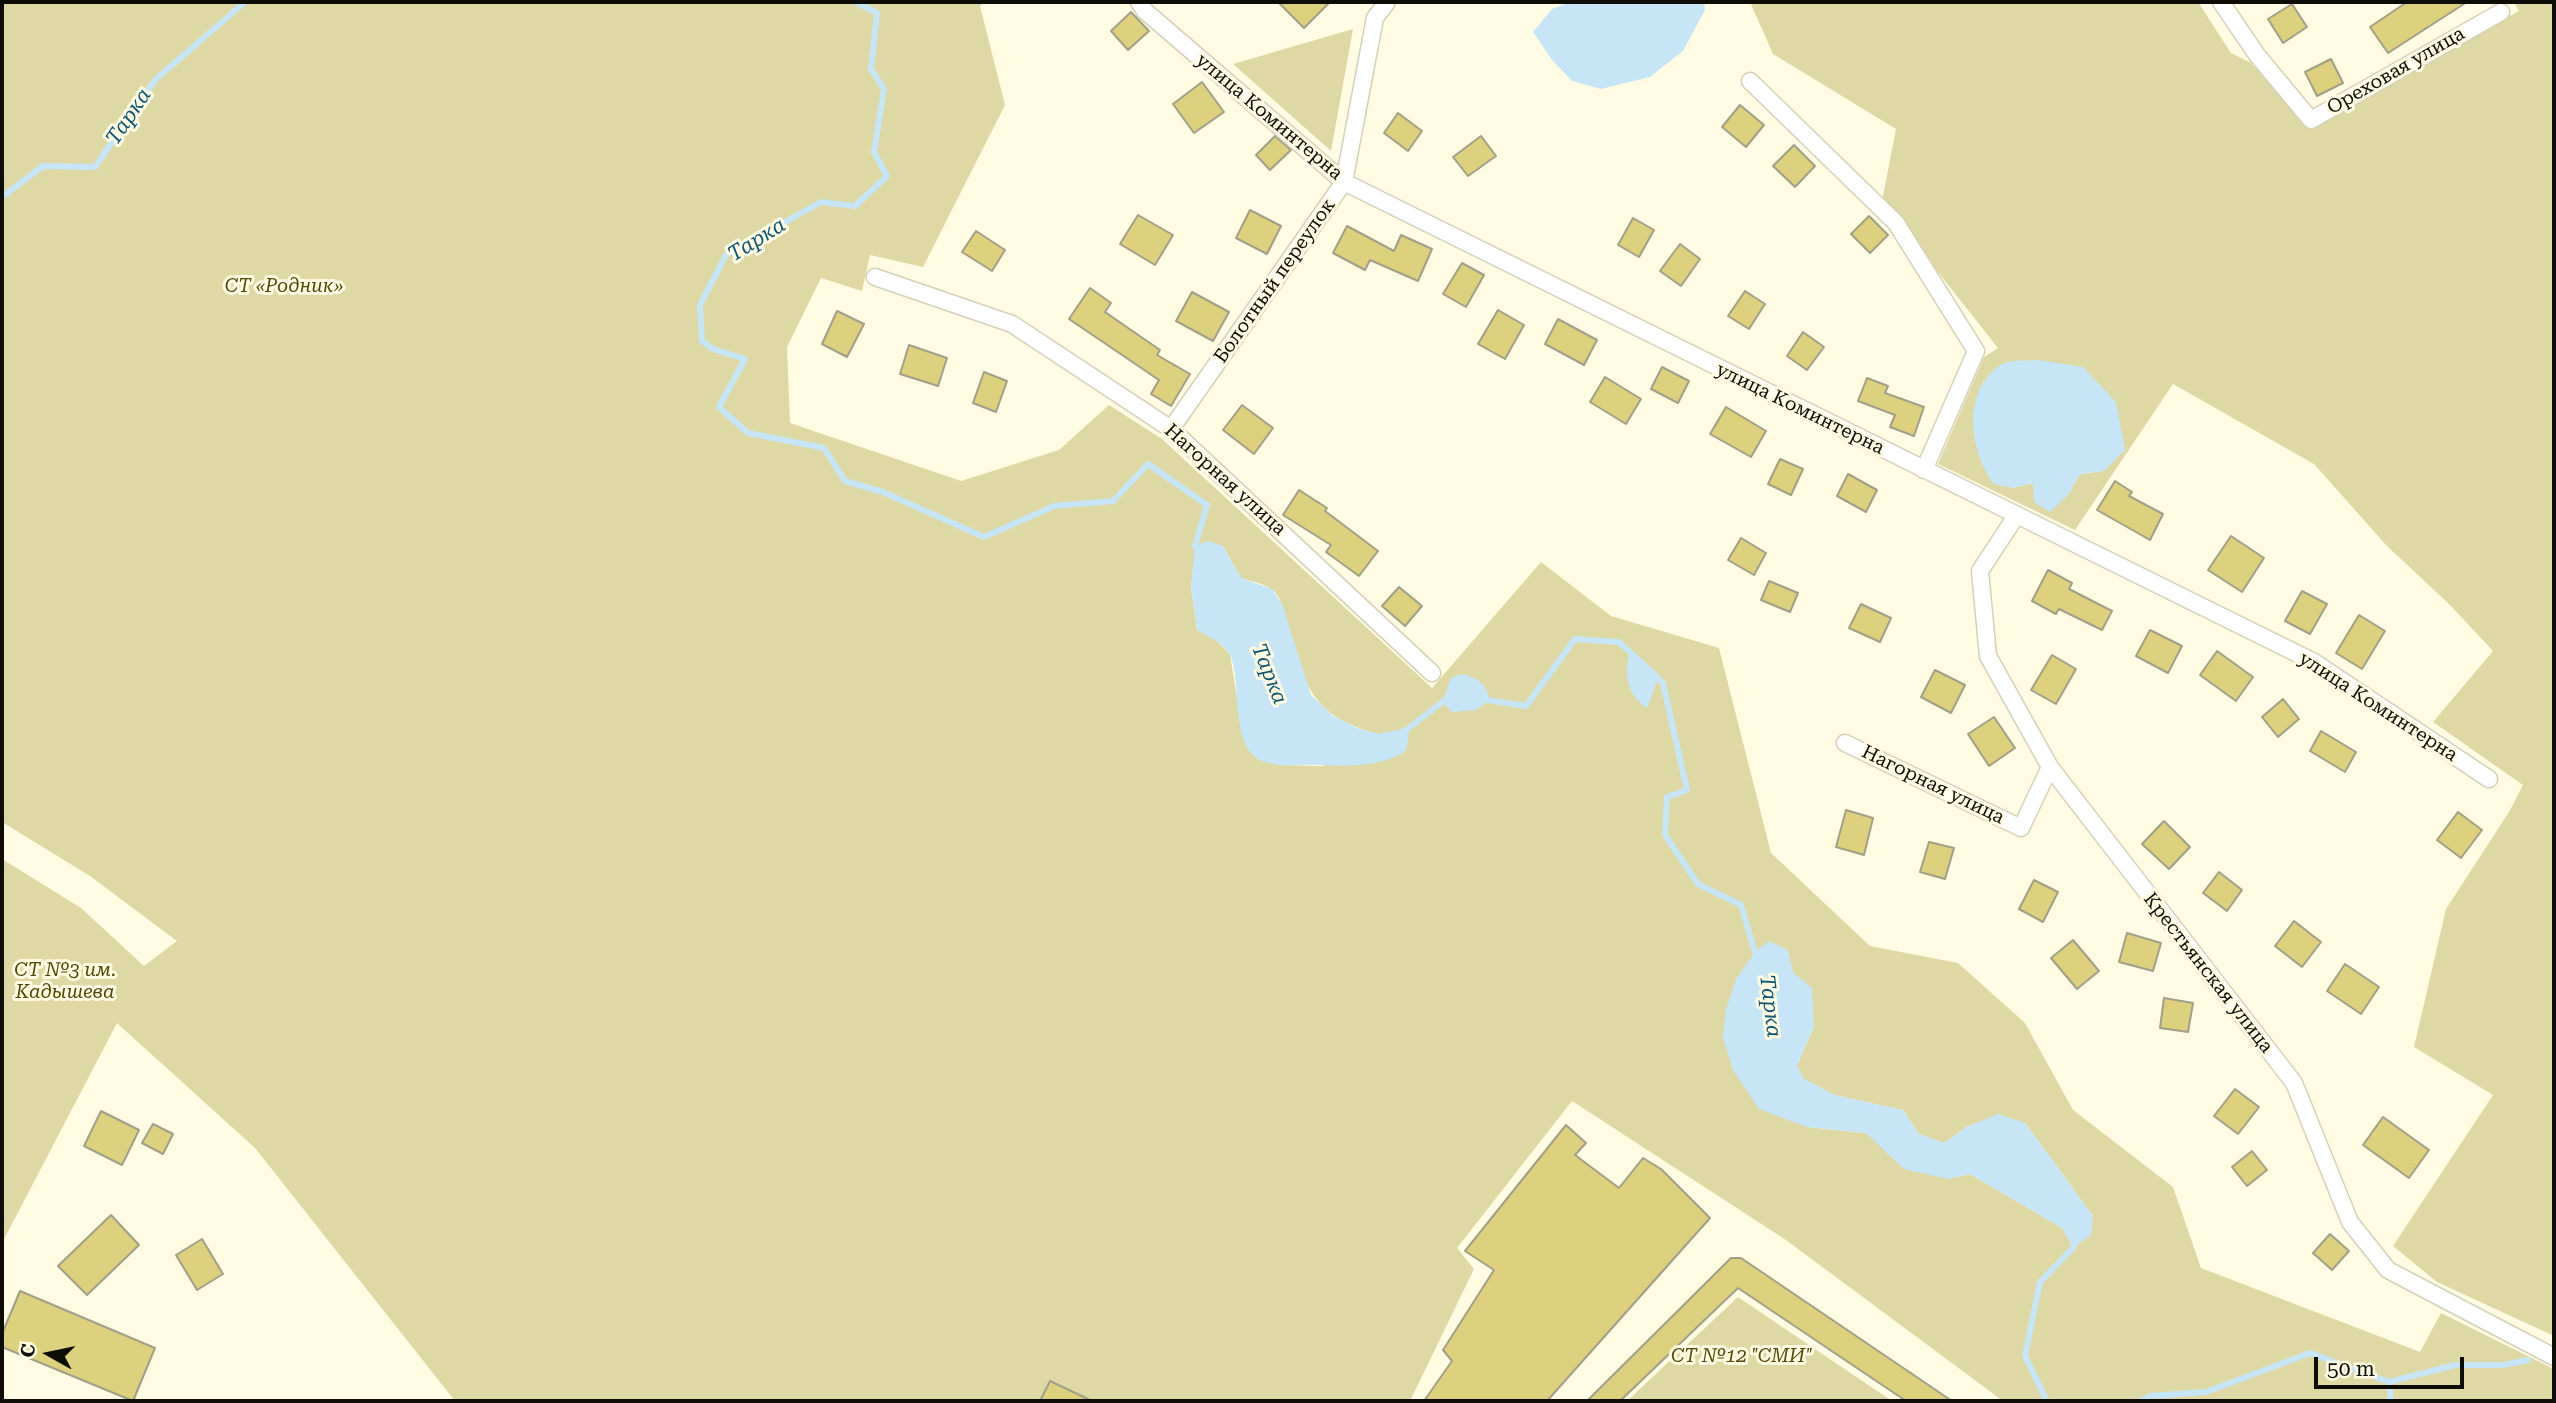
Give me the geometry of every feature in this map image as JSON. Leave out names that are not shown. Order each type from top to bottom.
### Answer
[{"type":"street","name":"улица Коминтерна","points":[[1139,2],[1145,11],[1344,182],[2314,662],[2489,779]]},
{"type":"street","name":"Болотный переулок","points":[[1171,429],[1344,182],[1375,18],[1387,2]]},
{"type":"street","name":"Ореховая улица","points":[[2221,2],[2257,55],[2311,120],[2500,5]]},
{"type":"street","points":[[1750,80],[1896,223],[1976,351],[1924,470]]},
{"type":"street","name":"Нагорная улица","points":[[875,277],[1012,324],[1171,429],[1432,673]]},
{"type":"street","name":"Крестьянская улица","points":[[2016,516],[1980,571],[1988,656],[2050,767],[2294,1083],[2350,1222],[2388,1270],[2554,1357]]},
{"type":"street","name":"Нагорная улица","points":[[1845,743],[2021,828],[2050,767]]},
{"type":"green space","points":[[2,2],[985,2],[980,6],[1005,105],[923,267],[870,255],[862,291],[821,278],[787,347],[790,423],[961,481],[1059,450],[1109,405],[1162,439],[1432,688],[1541,562],[1611,616],[1719,648],[1771,853],[1870,946],[1958,963],[2025,1023],[2073,1110],[2173,1187],[2201,1268],[2420,1352],[2441,1313],[2554,1369],[2554,1401],[2003,1401],[1786,1240],[1572,1101],[1457,1248],[1474,1269],[1410,1401],[455,1401],[255,1148],[117,1023],[2,1243],[2,859],[81,908],[144,966],[177,941],[90,876],[2,822]],"holes":[[[1223,546],[1241,578],[1264,585],[1277,595],[1306,681],[1324,708],[1356,727],[1379,734],[1324,766],[1279,765],[1240,717],[1230,654],[1216,640],[1197,630],[1191,587],[1193,570]],[[1769,941],[1793,972],[1814,1027],[1797,1065],[1802,1078],[1834,1095],[1903,1110],[1919,1134],[1944,1143],[1968,1126],[2025,1123],[2093,1216],[2062,1228],[1970,1174],[1948,1179],[1884,1147],[1866,1133],[1807,1127]]]},
{"type":"green space","points":[[1750,2],[2198,2],[2231,53],[2251,63],[2308,127],[2519,11],[2514,2],[2554,2],[2554,1336],[2437,1282],[2393,1246],[2493,1095],[2414,1047],[2446,909],[2509,812],[2523,785],[2433,722],[2493,651],[2450,605],[2387,546],[2314,464],[2173,384],[2075,530],[1938,464],[1984,357],[1998,348],[1882,201],[1896,129],[1773,54]],"holes":[[[1983,380],[2104,471],[2080,474],[2067,496],[2033,483],[2013,488]]]},
{"type":"green space","points":[[1353,29],[1331,151],[1233,64]]},
{"type":"green space","name":"СТ №12 \"СМИ\"","points":[[1738,1297],[1892,1401],[1627,1401]]},
{"type":"water","points":[[1571,2],[1704,2],[1705,10],[1683,51],[1650,77],[1601,89],[1572,81],[1552,60],[1533,32],[1552,9]]},
{"type":"water","points":[[2039,360],[2083,367],[2116,402],[2125,450],[2104,471],[2080,474],[2067,496],[2050,512],[2034,502],[2033,483],[2013,488],[1994,484],[1979,455],[1973,421],[1980,389],[1989,375],[2005,362]]},
{"type":"water","points":[[1208,541],[1223,546],[1241,578],[1272,589],[1282,604],[1311,695],[1333,716],[1357,728],[1379,734],[1410,727],[1406,751],[1376,763],[1343,766],[1277,764],[1262,761],[1251,753],[1240,726],[1233,662],[1221,645],[1197,630],[1191,587],[1195,546]]},
{"type":"water","points":[[1629,652],[1658,678],[1647,708],[1631,690],[1627,668]]},
{"type":"water","points":[[1461,674],[1472,677],[1486,689],[1490,700],[1476,710],[1453,712],[1442,703],[1451,678]]},
{"type":"water","points":[[1769,941],[1788,950],[1793,972],[1812,988],[1814,1027],[1797,1065],[1803,1078],[1834,1095],[1903,1110],[1919,1134],[1944,1143],[1968,1126],[1999,1114],[2025,1123],[2093,1216],[2091,1235],[2073,1248],[2062,1228],[1970,1174],[1948,1179],[1904,1169],[1866,1133],[1807,1127],[1759,1109],[1733,1070],[1723,1038],[1726,1009],[1736,979],[1755,952]]},
{"type":"building","points":[[1278,2],[1330,2],[1304,28]]},
{"type":"building","points":[[2407,2],[2467,2],[2388,53],[2370,27]]},
{"type":"building","points":[[2292,4],[2307,27],[2283,43],[2268,19]]},
{"type":"building","points":[[1131,12],[1149,31],[1128,50],[1111,31]]},
{"type":"building","points":[[2331,59],[2343,83],[2317,96],[2305,72]]},
{"type":"building","points":[[1202,82],[1224,112],[1194,133],[1173,104]]},
{"type":"building","points":[[1740,105],[1764,125],[1746,147],[1722,127]]},
{"type":"building","points":[[1398,113],[1422,131],[1408,151],[1384,133]]},
{"type":"building","points":[[1275,136],[1291,150],[1270,170],[1256,155]]},
{"type":"building","points":[[1481,136],[1496,156],[1468,176],[1453,157]]},
{"type":"building","points":[[1794,145],[1815,166],[1795,187],[1773,166]]},
{"type":"building","points":[[1250,210],[1281,226],[1267,254],[1236,238]]},
{"type":"building","points":[[1138,215],[1173,235],[1155,265],[1120,244]]},
{"type":"building","points":[[1869,216],[1888,235],[1870,253],[1851,234]]},
{"type":"building","points":[[1633,218],[1654,230],[1639,257],[1618,245]]},
{"type":"building","points":[[1347,226],[1394,251],[1401,235],[1432,249],[1418,281],[1370,260],[1365,270],[1333,253]]},
{"type":"building","points":[[976,231],[1005,250],[992,271],[962,252]]},
{"type":"building","points":[[1680,244],[1700,259],[1681,286],[1660,271]]},
{"type":"building","points":[[1462,263],[1484,275],[1466,307],[1443,294]]},
{"type":"building","points":[[1090,288],[1111,303],[1105,312],[1160,350],[1157,355],[1190,374],[1171,406],[1151,394],[1159,380],[1069,319]]},
{"type":"building","points":[[1745,291],[1765,304],[1749,329],[1728,316]]},
{"type":"building","points":[[1192,292],[1229,312],[1213,341],[1176,321]]},
{"type":"building","points":[[1498,310],[1524,325],[1505,359],[1478,344]]},
{"type":"building","points":[[837,311],[864,324],[847,357],[822,344]]},
{"type":"building","points":[[1558,319],[1597,340],[1584,365],[1545,344]]},
{"type":"building","points":[[1803,332],[1824,347],[1807,370],[1787,356]]},
{"type":"building","points":[[909,345],[947,358],[938,386],[900,374]]},
{"type":"building","points":[[1662,367],[1689,381],[1678,403],[1651,389]]},
{"type":"building","points":[[984,372],[1007,381],[996,412],[973,403]]},
{"type":"building","points":[[1605,377],[1641,399],[1626,424],[1590,402]]},
{"type":"building","points":[[1867,378],[1888,386],[1885,393],[1924,407],[1914,436],[1890,427],[1895,415],[1858,401]]},
{"type":"building","points":[[1242,405],[1273,428],[1254,454],[1223,430]]},
{"type":"building","points":[[1726,407],[1766,431],[1751,457],[1710,434]]},
{"type":"building","points":[[1780,459],[1803,469],[1791,495],[1768,484]]},
{"type":"building","points":[[1848,474],[1877,490],[1866,512],[1837,496]]},
{"type":"building","points":[[2115,481],[2132,492],[2129,496],[2163,514],[2150,540],[2097,510]]},
{"type":"building","points":[[1299,490],[1327,508],[1325,511],[1378,551],[1359,576],[1326,552],[1331,545],[1283,515]]},
{"type":"building","points":[[2231,536],[2264,558],[2242,592],[2208,570]]},
{"type":"building","points":[[1741,538],[1766,553],[1754,575],[1728,560]]},
{"type":"building","points":[[2048,570],[2072,583],[2069,589],[2112,611],[2102,630],[2059,609],[2056,614],[2032,601]]},
{"type":"building","points":[[1769,581],[1798,593],[1790,612],[1761,600]]},
{"type":"building","points":[[1399,587],[1422,606],[1405,626],[1382,606]]},
{"type":"building","points":[[2302,591],[2327,604],[2310,634],[2285,621]]},
{"type":"building","points":[[1861,604],[1891,618],[1880,642],[1849,628]]},
{"type":"building","points":[[2359,615],[2385,631],[2362,669],[2336,653]]},
{"type":"building","points":[[2150,630],[2182,646],[2168,673],[2136,656]]},
{"type":"building","points":[[2217,651],[2253,677],[2236,701],[2200,675]]},
{"type":"building","points":[[2052,655],[2076,669],[2056,704],[2031,690]]},
{"type":"building","points":[[1935,670],[1965,685],[1951,713],[1921,697]]},
{"type":"building","points":[[2283,699],[2299,719],[2278,737],[2262,717]]},
{"type":"building","points":[[1994,717],[2015,748],[1989,766],[1968,734]]},
{"type":"building","points":[[2321,731],[2356,752],[2345,772],[2310,751]]},
{"type":"building","points":[[1846,810],[1873,818],[1864,855],[1836,847]]},
{"type":"building","points":[[2458,812],[2482,830],[2461,858],[2437,840]]},
{"type":"building","points":[[2164,821],[2190,847],[2169,869],[2142,844]]},
{"type":"building","points":[[1929,842],[1954,848],[1945,879],[1920,872]]},
{"type":"building","points":[[2219,872],[2242,890],[2227,911],[2203,893]]},
{"type":"building","points":[[2034,880],[2058,892],[2043,922],[2019,909]]},
{"type":"building","points":[[2294,921],[2321,942],[2302,967],[2275,946]]},
{"type":"building","points":[[2127,933],[2161,943],[2153,971],[2119,962]]},
{"type":"building","points":[[2073,940],[2099,971],[2077,989],[2051,958]]},
{"type":"building","points":[[2345,964],[2379,987],[2361,1014],[2327,991]]},
{"type":"building","points":[[2164,998],[2193,1003],[2188,1032],[2160,1028]]},
{"type":"building","points":[[2235,1089],[2259,1107],[2238,1134],[2214,1116]]},
{"type":"building","points":[[101,1111],[139,1130],[122,1165],[84,1146]]},
{"type":"building","points":[[2383,1117],[2429,1150],[2409,1178],[2363,1145]]},
{"type":"building","points":[[153,1124],[173,1134],[163,1154],[142,1143]]},
{"type":"building","points":[[1566,1125],[1586,1143],[1575,1155],[1619,1188],[1643,1158],[1661,1169],[1710,1218],[1547,1401],[1424,1401],[1452,1361],[1443,1350],[1494,1270],[1465,1251]]},
{"type":"building","points":[[2252,1151],[2267,1170],[2247,1186],[2232,1167]]},
{"type":"building","points":[[111,1215],[139,1245],[87,1295],[58,1266]]},
{"type":"building","points":[[2330,1234],[2349,1251],[2332,1270],[2313,1253]]},
{"type":"building","points":[[202,1239],[223,1274],[197,1290],[176,1255]]},
{"type":"building","points":[[1731,1258],[1741,1258],[1952,1401],[1906,1401],[1738,1288],[1620,1401],[1587,1401]]},
{"type":"building","points":[[20,1291],[155,1348],[133,1401],[2,1347],[2,1334]]},
{"type":"building","points":[[1050,1381],[1092,1401],[1040,1401]]},
{"type":"waterway","name":"Тарка","points":[[2,197],[43,166],[95,167],[155,80],[245,2]]},
{"type":"waterway","name":"Тарка","points":[[856,2],[877,13],[871,69],[884,89],[874,152],[887,176],[855,206],[821,202],[726,255],[700,305],[702,341],[713,349],[745,359],[719,407],[748,433],[824,448],[845,481],[883,492],[984,537],[1054,506],[1113,501],[1148,464],[1207,505],[1195,546],[1202,551]]},
{"type":"waterway","name":"Тарка","points":[[1481,699],[1526,706],[1575,639],[1619,642],[1663,683],[1687,790],[1667,797],[1665,835],[1698,884],[1741,905],[1755,952],[1760,956]]},
{"type":"waterway","name":"Тарка","points":[[1405,731],[1446,699]]},
{"type":"waterway","name":"Тарка","points":[[2047,1401],[2025,1356],[2040,1282],[2073,1248],[2075,1242]]},
{"type":"waterway","name":"Тарка","points":[[2141,1401],[2150,1396],[2206,1392],[2310,1353],[2389,1382],[2391,1401]]},
{"type":"waterway","points":[[2389,1382],[2455,1365],[2504,1365],[2528,1360]]},
{"type":"park label","name":"СТ «Родник»","points":[[284,286]]},
{"type":"park label","name":"СТ №3 им. Кадышева","points":[[65,981]]}]
